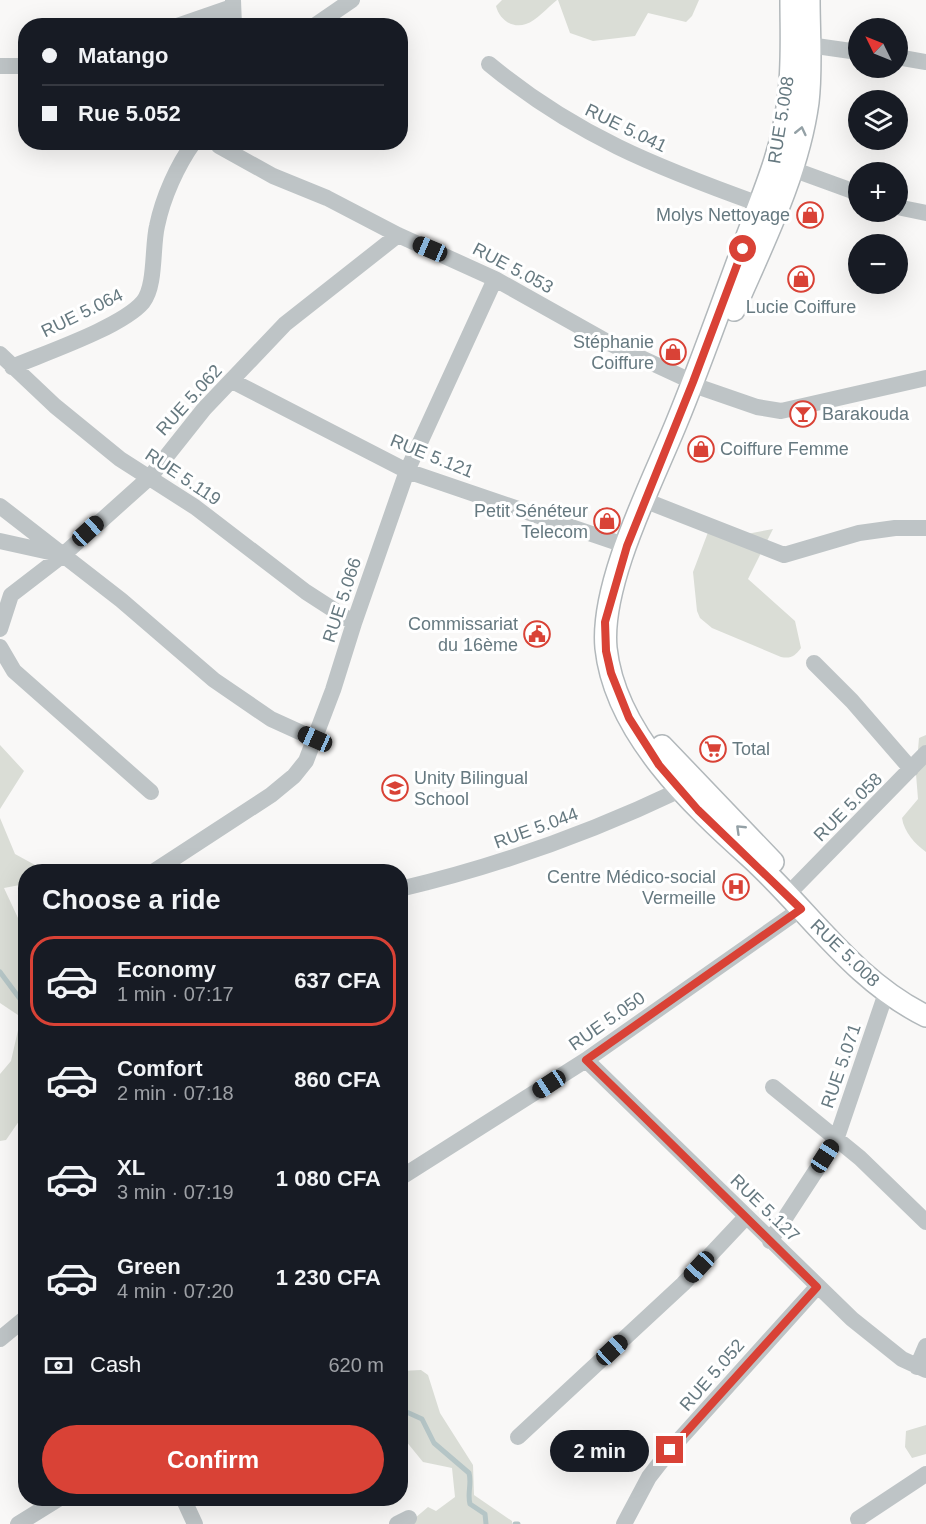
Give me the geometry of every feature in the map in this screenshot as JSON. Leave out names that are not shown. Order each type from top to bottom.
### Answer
[{"type":"main road","name":"RUE 5.008","points":[[791,0],[789,99],[775,167],[759,204],[697,385],[622,589],[616,622],[617,647],[628,689],[638,710],[670,757],[872,964],[894,982],[926,1001]]},
{"type":"main road","name":"RUE 5.008","points":[[809,0],[808,101],[792,169],[627,546],[605,622],[606,651],[611,673],[629,718],[680,790],[801,909],[851,963],[886,993],[926,1016]]},
{"type":"street","points":[[326,18],[352,0]]},
{"type":"street","points":[[196,18],[232,3],[233,18]]},
{"type":"street","points":[[809,45],[848,51]]},
{"type":"street","points":[[908,59],[926,62]]},
{"type":"street","name":"RUE 5.041","points":[[489,64],[516,86],[584,132],[676,174],[759,204]]},
{"type":"street","points":[[0,66],[18,66]]},
{"type":"street","name":"RUE 5.064","points":[[12,367],[116,321],[144,300],[150,290],[157,224],[176,172],[189,150]]},
{"type":"street","name":"RUE 5.053","points":[[225,150],[273,176],[327,198],[398,235],[495,279],[611,344],[697,385],[757,407],[781,411],[926,378]]},
{"type":"street","points":[[792,169],[848,189]]},
{"type":"street","points":[[908,209],[926,213]]},
{"type":"street","name":"RUE 5.062","points":[[63,555],[150,477],[204,409],[285,324],[398,235]]},
{"type":"street","name":"RUE 5.066","points":[[165,864],[271,795],[294,776],[306,761],[333,690],[354,622],[407,471],[495,279]]},
{"type":"street","name":"RUE 5.119","points":[[0,354],[98,441],[195,507],[306,592],[354,622]]},
{"type":"street","name":"RUE 5.121","points":[[232,381],[407,471],[627,546]]},
{"type":"street","points":[[654,504],[784,555],[859,533],[895,528],[926,528]]},
{"type":"street","points":[[0,506],[121,600],[214,680],[271,719],[315,739]]},
{"type":"street","points":[[0,541],[63,555]]},
{"type":"street","points":[[0,629],[11,594],[63,555]]},
{"type":"street","points":[[0,647],[14,671],[151,792]]},
{"type":"street","points":[[814,663],[852,701],[911,769]]},
{"type":"street","name":"RUE 5.058","points":[[796,886],[926,753]]},
{"type":"street","name":"RUE 5.044","points":[[408,887],[527,854],[625,816],[680,790]]},
{"type":"street","name":"RUE 5.050","points":[[408,1173],[586,1060],[801,909]]},
{"type":"street","name":"RUE 5.071","points":[[770,1241],[836,1140],[886,993]]},
{"type":"street","name":"RUE 5.127","points":[[586,1060],[817,1287],[888,1349],[921,1368]]},
{"type":"street","points":[[774,1087],[860,1158],[926,1222]]},
{"type":"street","points":[[518,1437],[683,1284],[746,1217]]},
{"type":"street","name":"RUE 5.052","points":[[624,1524],[649,1477],[670,1450],[817,1287]]},
{"type":"street","points":[[0,1339],[18,1324]]},
{"type":"street","points":[[921,1368],[926,1346]]},
{"type":"street","points":[[858,1519],[926,1474]]},
{"type":"street","points":[[18,1524],[47,1506]]},
{"type":"street","points":[[187,1506],[195,1524]]},
{"type":"shaded area","points":[[502,0],[557,0],[534,20],[516,25],[507,22],[500,15],[496,6]]},
{"type":"shaded area","points":[[558,0],[699,0],[692,16],[686,22],[648,13],[635,36],[593,41],[570,33]]},
{"type":"shaded area","points":[[710,527],[736,536],[773,529],[748,579],[795,621],[801,648],[795,655],[788,658],[781,657],[712,628],[700,618],[697,611],[693,572]]},
{"type":"shaded area","points":[[926,735],[926,852],[911,837],[902,818],[918,799],[916,774],[919,738]]},
{"type":"shaded area","points":[[0,745],[24,771],[0,809]]},
{"type":"shaded area","points":[[0,818],[15,854],[33,864],[18,864],[18,885],[4,888],[18,918],[18,1015],[0,1003]]},
{"type":"shaded area","points":[[18,1030],[18,1123],[6,1140],[0,1141],[0,1074],[11,1061]]},
{"type":"shaded area","points":[[421,1370],[428,1375],[440,1413],[473,1465],[474,1495],[512,1521],[512,1524],[408,1524],[428,1507],[436,1511],[455,1497],[452,1468],[423,1462],[408,1444],[408,1371]]},
{"type":"shaded area","points":[[926,1425],[926,1454],[912,1458],[905,1447],[906,1431]]},
{"type":"waterway","points":[[0,972],[18,996]]},
{"type":"waterway","points":[[408,1413],[422,1419],[434,1443],[469,1473],[470,1504],[485,1514],[486,1524]]},
{"type":"place","name":"Molys Nettoyage","points":[[810,215]]},
{"type":"place","name":"Lucie Coiffure","points":[[801,279]]},
{"type":"place","name":"Stéphanie Coiffure","points":[[673,352]]},
{"type":"place","name":"Barakouda","points":[[803,414]]},
{"type":"place","name":"Coiffure Femme","points":[[701,449]]},
{"type":"place","name":"Petit Sénéteur Telecom","points":[[607,521]]},
{"type":"place","name":"Commissariat du 16ème","points":[[537,634]]},
{"type":"place","name":"Total","points":[[713,749]]},
{"type":"place","name":"Unity Bilingual School","points":[[395,788]]},
{"type":"place","name":"Centre Médico-social Vermeille","points":[[736,887]]},
{"type":"route","points":[[670,1450],[817,1287],[586,1060],[801,909],[752,859],[723,836],[659,765],[629,718],[611,673],[606,651],[605,622],[627,546],[693,382],[743,249]]}]
